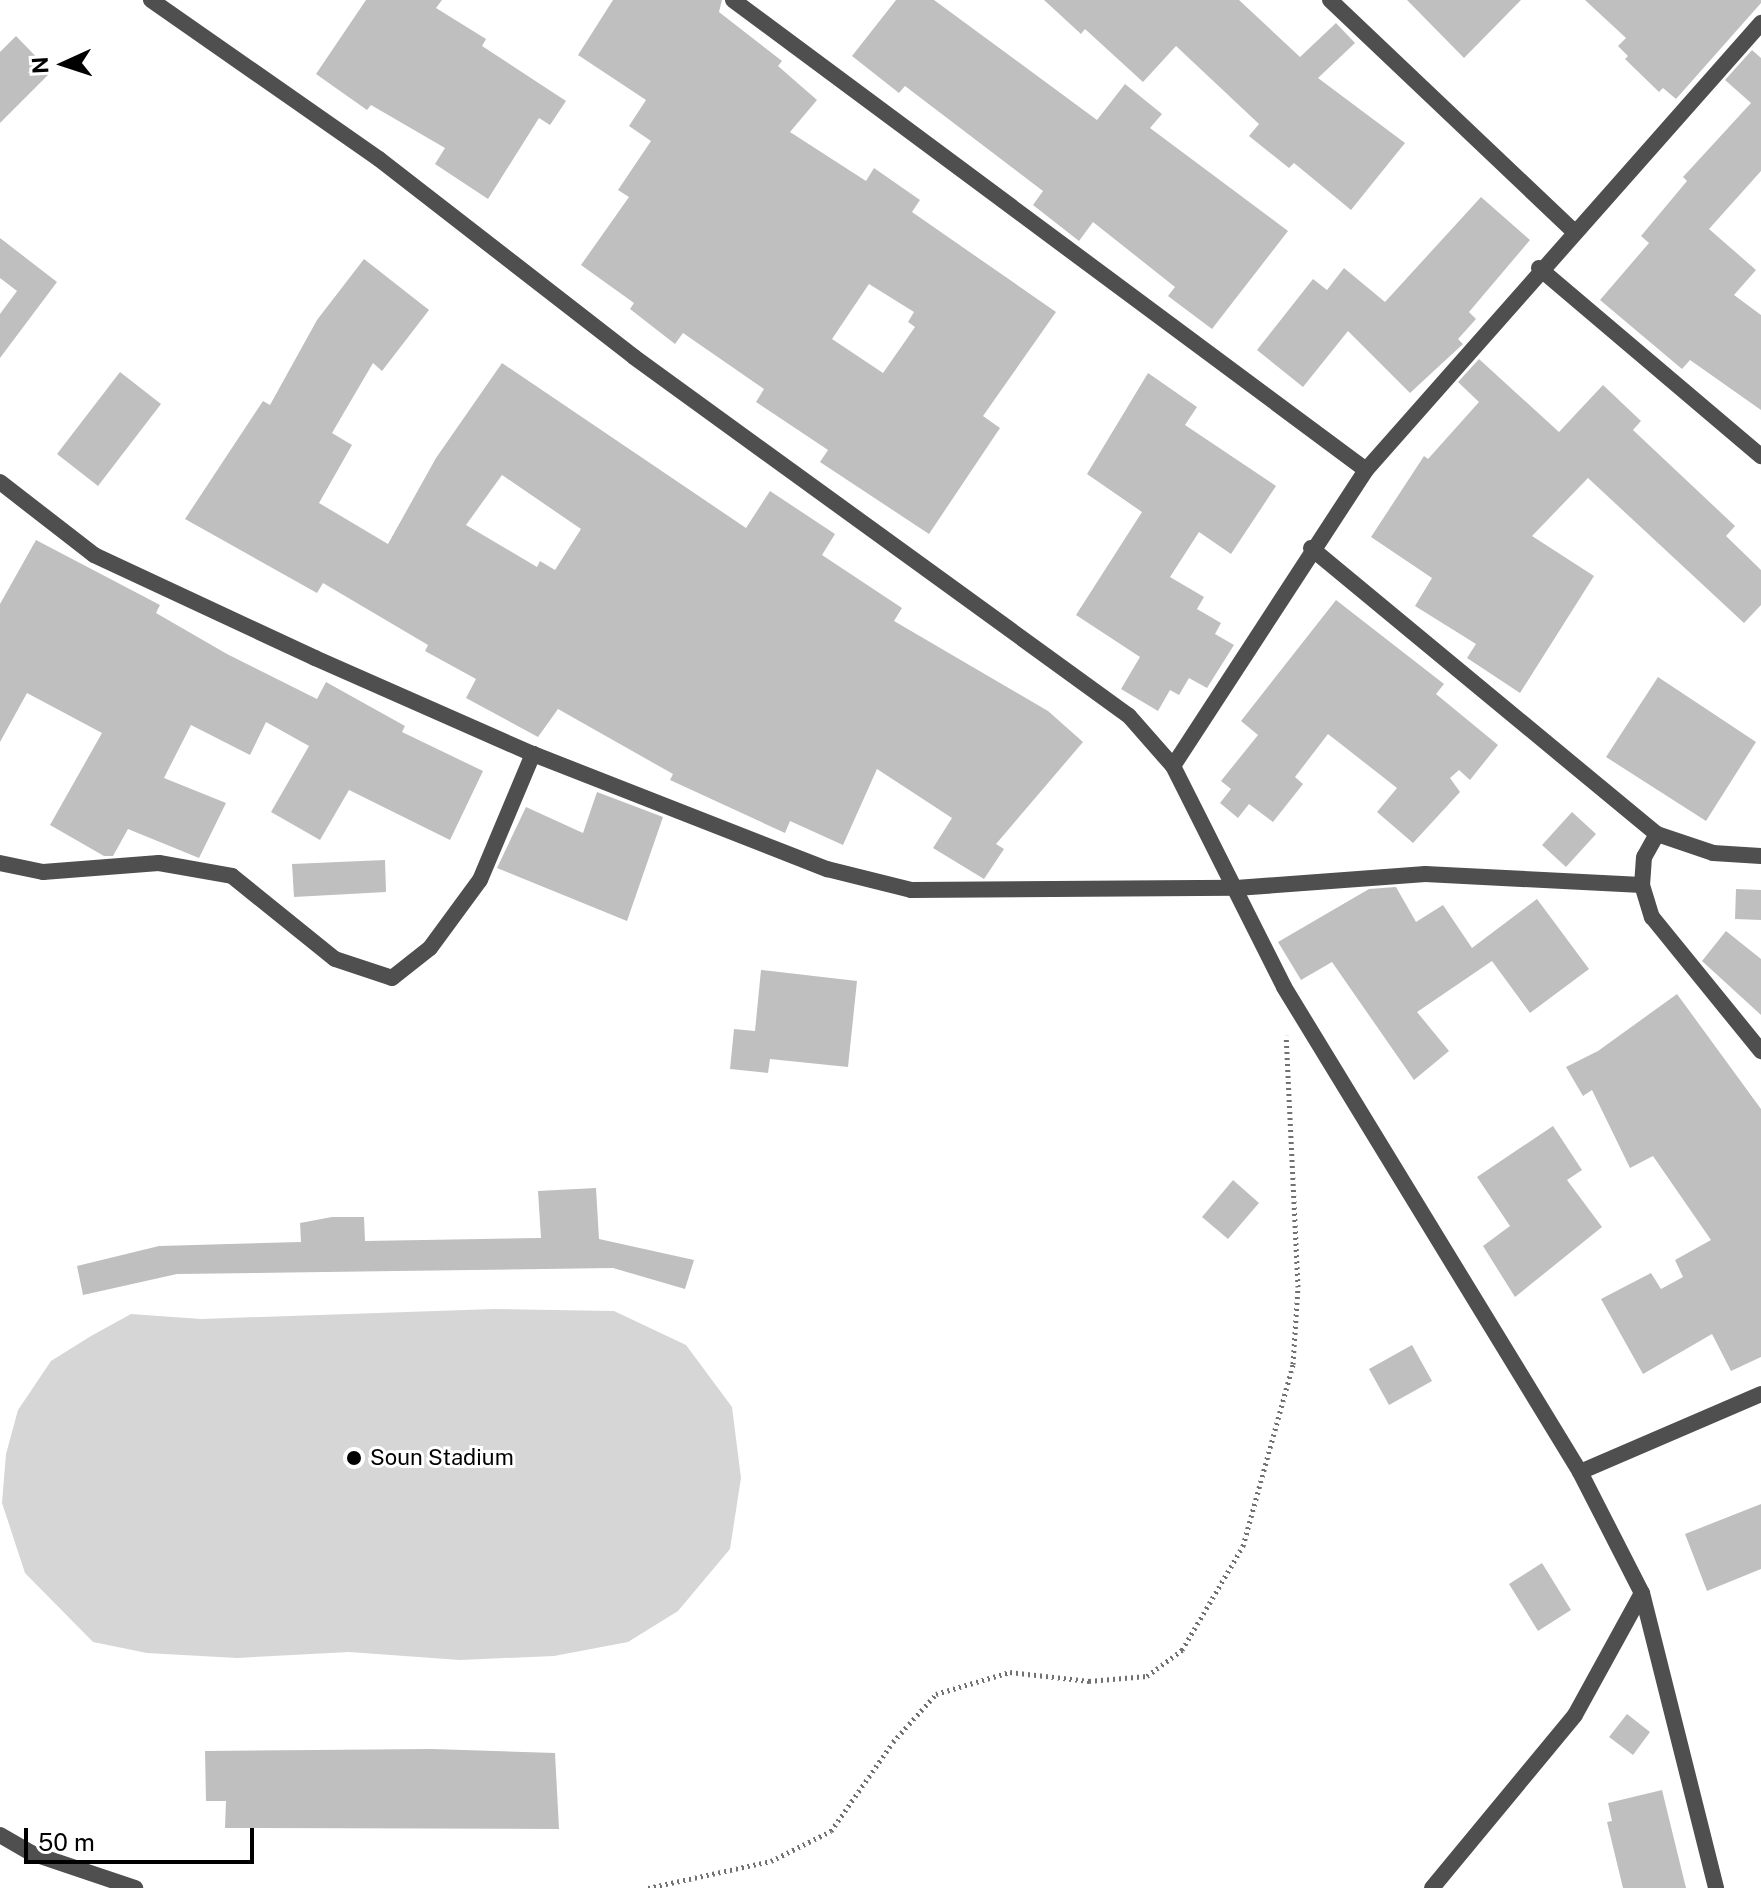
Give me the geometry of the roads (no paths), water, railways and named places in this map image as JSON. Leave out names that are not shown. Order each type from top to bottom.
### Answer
[{"type":"street","points":[[151,0],[379,159],[634,357],[1129,716],[1173,766],[1284,987],[1580,1472],[1642,1593],[1716,1888]]},
{"type":"street","points":[[733,0],[1366,470]]},
{"type":"street","points":[[1330,0],[1573,231]]},
{"type":"street","points":[[1173,766],[1311,548],[1366,470],[1539,268],[1761,23]]},
{"type":"street","points":[[1539,268],[1761,456]]},
{"type":"street","points":[[0,482],[94,555],[533,754],[827,869],[911,890],[1236,888],[1425,874],[1642,885]]},
{"type":"street","points":[[1311,548],[1657,834],[1713,853],[1761,856]]},
{"type":"street","points":[[0,863],[43,872],[159,863],[232,876],[335,959],[392,978],[430,948],[480,880],[533,754]]},
{"type":"street","points":[[1657,834],[1644,857],[1642,885],[1652,917],[1761,1051]]},
{"type":"street","points":[[1580,1472],[1761,1394]]},
{"type":"street","points":[[1432,1888],[1575,1715],[1642,1593]]},
{"type":"street","points":[[0,1835],[31,1853],[125,1887]]},
{"type":"place","name":"Soun Stadium","points":[[354,1458]]}]
